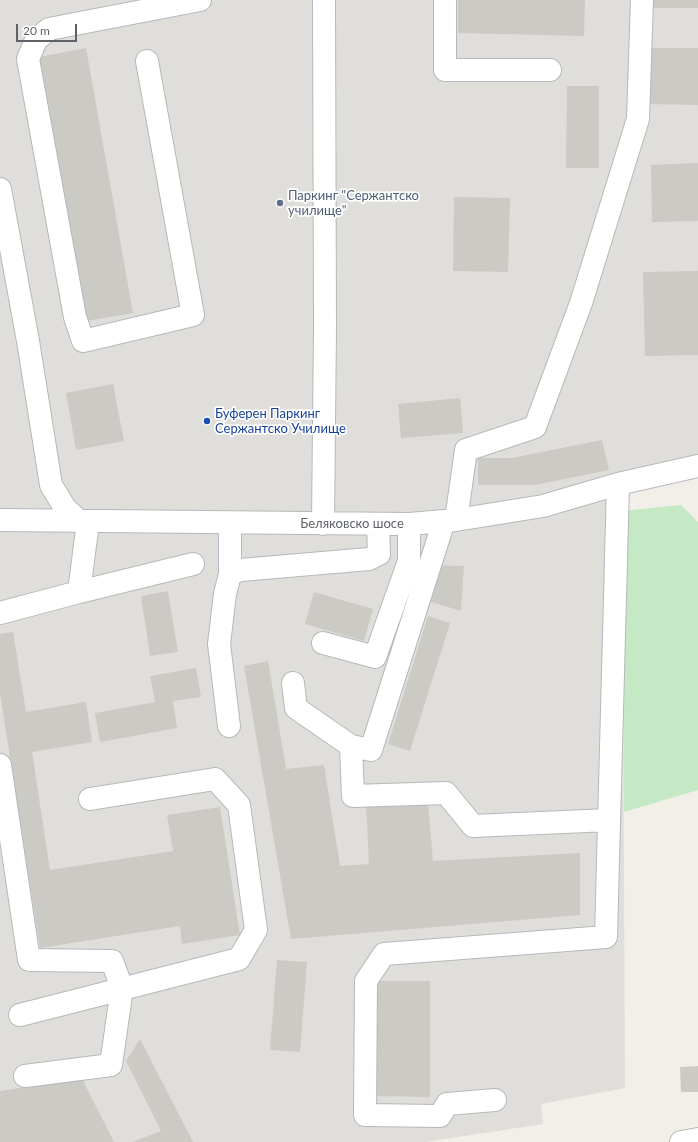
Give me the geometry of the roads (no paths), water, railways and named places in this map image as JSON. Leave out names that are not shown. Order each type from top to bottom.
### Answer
[{"type":"street","points":[[147,61],[193,315],[83,341],[75,317],[28,59],[36,40],[49,29],[200,0]]},
{"type":"street","points":[[323,524],[325,326],[324,0]]},
{"type":"street","points":[[445,0],[445,70],[550,70]]},
{"type":"street","points":[[293,683],[296,708],[351,746],[371,750],[450,520],[466,450],[535,427],[581,303],[638,119],[642,0]]},
{"type":"street","points":[[0,189],[28,341],[51,485],[65,508],[84,522],[79,592]]},
{"type":"street","name":"Беляковско шосе","points":[[0,520],[409,524],[450,520],[543,506],[618,484],[698,466]]},
{"type":"street","points":[[495,1100],[447,1104],[440,1116],[365,1116],[366,981],[384,954],[606,937],[618,484]]},
{"type":"street","points":[[229,726],[219,644],[225,594],[230,574],[230,523]]},
{"type":"street","points":[[230,574],[241,570],[369,559],[378,554],[378,524]]},
{"type":"street","points":[[323,643],[375,657],[409,561],[409,524]]},
{"type":"street","points":[[0,613],[193,564]]},
{"type":"street","points":[[351,746],[353,796],[446,793],[473,826],[609,820]]},
{"type":"street","points":[[0,765],[29,960],[112,961],[122,988],[111,1065],[25,1076]]},
{"type":"street","points":[[20,1015],[239,959],[256,930],[239,805],[216,780],[90,799]]},
{"type":"street","points":[[682,1142],[698,1139]]},
{"type":"place","name":"Паркинг \"Сержантско училище\"","points":[[280,203]]},
{"type":"place","name":"Буферен Паркинг Сержантско Училище","points":[[207,421]]}]
